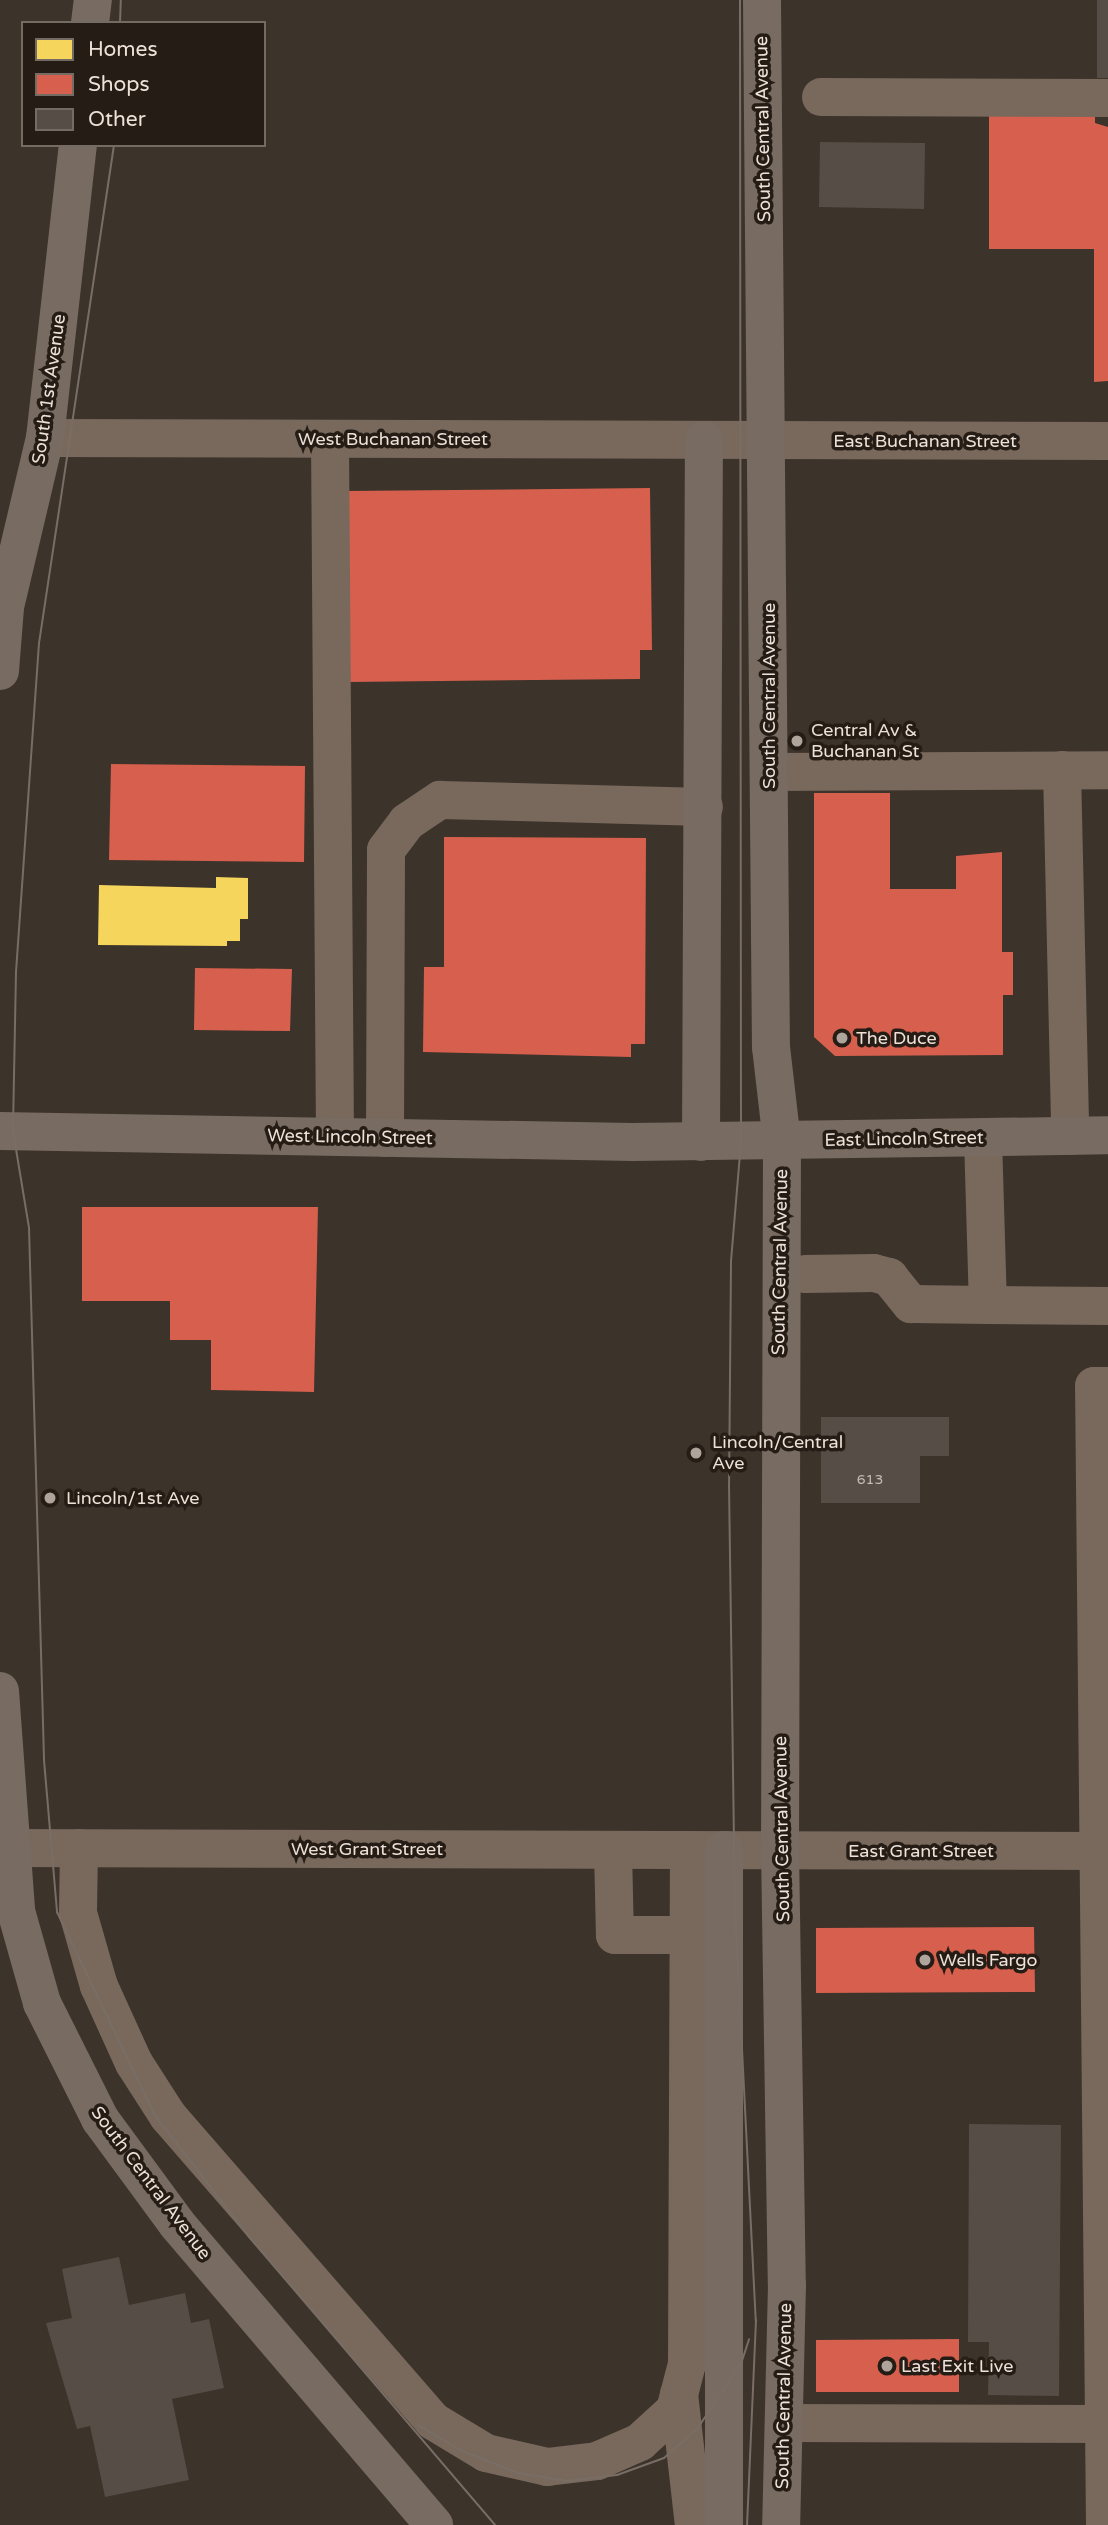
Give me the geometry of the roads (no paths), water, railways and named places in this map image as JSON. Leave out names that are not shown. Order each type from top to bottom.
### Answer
[{"type":"main road","points":[[90,21],[93,0]]},
{"type":"main road","name":"South Central Avenue","points":[[762,0],[754,441],[769,772],[771,1047],[782,1142],[780,1850],[785,2423],[781,2525]]},
{"type":"main road","name":"South 1st Avenue","points":[[0,671],[5,607],[44,438],[78,147]]},
{"type":"main road","points":[[701,1142],[704,440]]},
{"type":"main road","name":"West Lincoln Street","points":[[0,1131],[701,1142]]},
{"type":"main road","name":"East Lincoln Street","points":[[701,1142],[1108,1135]]},
{"type":"main road","name":"South Central Avenue","points":[[0,1690],[4,1848],[16,1911],[42,2003],[100,2119],[177,2224],[434,2525]]},
{"type":"main road","points":[[716,1850],[724,2525]]},
{"type":"street","points":[[821,97],[1108,98]]},
{"type":"street","name":"West Buchanan Street","points":[[44,438],[754,441]]},
{"type":"street","points":[[330,439],[335,1136]]},
{"type":"street","name":"East Buchanan Street","points":[[754,441],[1108,441]]},
{"type":"street","points":[[1062,770],[1070,1136]]},
{"type":"street","points":[[769,772],[1108,770]]},
{"type":"street","points":[[385,1138],[386,850],[407,822],[440,800],[704,807]]},
{"type":"street","points":[[984,1138],[988,1306]]},
{"type":"street","points":[[805,1274],[874,1273],[889,1277],[911,1304],[1108,1306]]},
{"type":"street","points":[[1105,2525],[1101,1851],[1094,1386],[1108,1386]]},
{"type":"street","name":"West Grant Street","points":[[4,1848],[716,1850]]},
{"type":"street","points":[[79,1848],[78,1913],[99,1986],[134,2063],[168,2116],[433,2421],[486,2454],[560,2465],[597,2461],[640,2442],[675,2410],[680,2394],[687,2364],[690,1935],[716,1850]]},
{"type":"street","points":[[613,1850],[615,1935],[690,1935]]},
{"type":"street","name":"East Grant Street","points":[[716,1850],[1101,1851]]},
{"type":"street","points":[[680,2394],[694,2525]]},
{"type":"street","points":[[785,2423],[1104,2424]]},
{"type":"tram line","points":[[120,21],[121,0]]},
{"type":"tram line","points":[[740,0],[741,1142],[731,1262],[729,1484],[735,1911],[756,2320],[747,2525]]},
{"type":"tram line","points":[[114,147],[39,643],[16,972],[13,1131],[29,1228],[44,1760],[57,1912],[154,2114],[250,2238],[495,2525]]},
{"type":"tram line","points":[[418,2425],[462,2451],[518,2473],[567,2481],[617,2475],[664,2458],[697,2429],[741,2364],[749,2339]]},
{"type":"place","name":"Central Av & Buchanan St","points":[[797,741]]},
{"type":"place","name":"The Duce","points":[[842,1038]]},
{"type":"place","name":"Lincoln/Central Ave","points":[[696,1453]]},
{"type":"place","name":"Lincoln/1st Ave","points":[[50,1498]]},
{"type":"place","name":"Wells Fargo","points":[[925,1960]]},
{"type":"place","name":"Last Exit Live","points":[[887,2366]]}]
